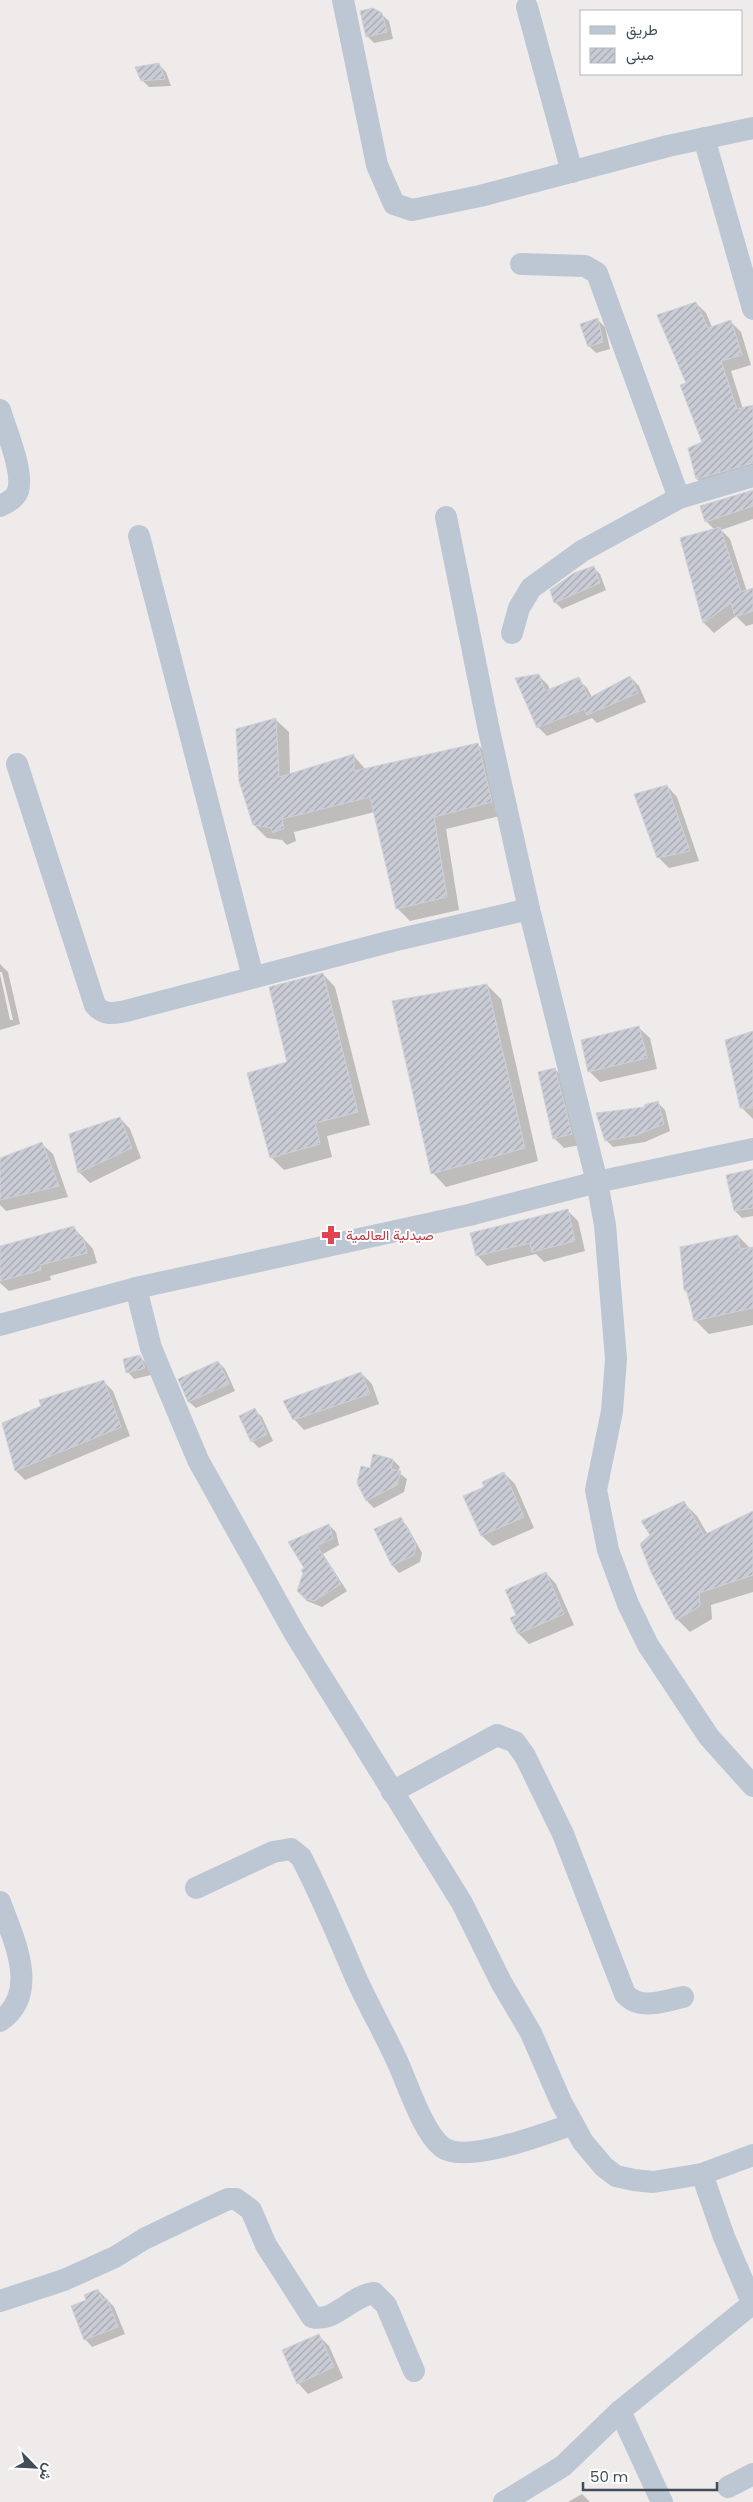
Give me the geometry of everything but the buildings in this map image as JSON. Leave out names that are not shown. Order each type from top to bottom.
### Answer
[{"type":"street","points":[[343,0],[377,165],[394,204],[412,210],[480,196],[704,138],[753,128]]},
{"type":"street","points":[[527,7],[572,172]]},
{"type":"street","points":[[704,138],[753,309]]},
{"type":"street","points":[[521,264],[585,266],[597,273],[603,283],[679,498]]},
{"type":"street","points":[[0,410],[19,476],[17,493],[8,503],[0,506]]},
{"type":"street","points":[[512,633],[519,608],[532,588],[552,570],[582,551],[679,498],[753,476]]},
{"type":"street","points":[[446,517],[488,726],[529,909],[597,1182],[605,1225],[616,1359],[612,1411],[596,1490],[608,1550],[628,1604],[648,1645],[710,1737],[753,1786]]},
{"type":"street","points":[[139,536],[253,977]]},
{"type":"street","points":[[17,764],[94,1005],[100,1011],[111,1014],[126,1011],[392,941],[529,909]]},
{"type":"street","points":[[0,1325],[136,1288],[469,1215],[597,1182],[753,1149]]},
{"type":"street","points":[[136,1288],[151,1348],[198,1460],[295,1634],[462,1903],[501,1982],[531,2033],[561,2102],[589,2148],[604,2167],[616,2176],[653,2182],[702,2174],[753,2155]]},
{"type":"street","points":[[392,1792],[497,1735],[516,1742],[525,1756],[564,1834],[625,1994],[631,2001],[645,2004],[683,1997]]},
{"type":"street","points":[[196,1888],[273,1852],[291,1850],[301,1857],[424,2120],[442,2147],[461,2153],[488,2150],[573,2124]]},
{"type":"street","points":[[0,1902],[17,1948],[23,1982],[17,2002],[8,2015],[0,2020]]},
{"type":"street","points":[[504,2502],[563,2466],[620,2411],[753,2305],[724,2237],[702,2174]]},
{"type":"street","points":[[0,2301],[64,2280],[116,2257],[144,2239],[196,2214],[228,2199],[236,2199],[252,2210],[266,2245],[312,2317],[321,2318],[335,2313],[361,2297],[374,2293],[386,2305],[414,2371]]},
{"type":"street","points":[[620,2411],[662,2502]]},
{"type":"street","points":[[728,2487],[753,2474]]},
{"type":"place","name":"صيدلية العالمية","points":[[331,1235]]}]
